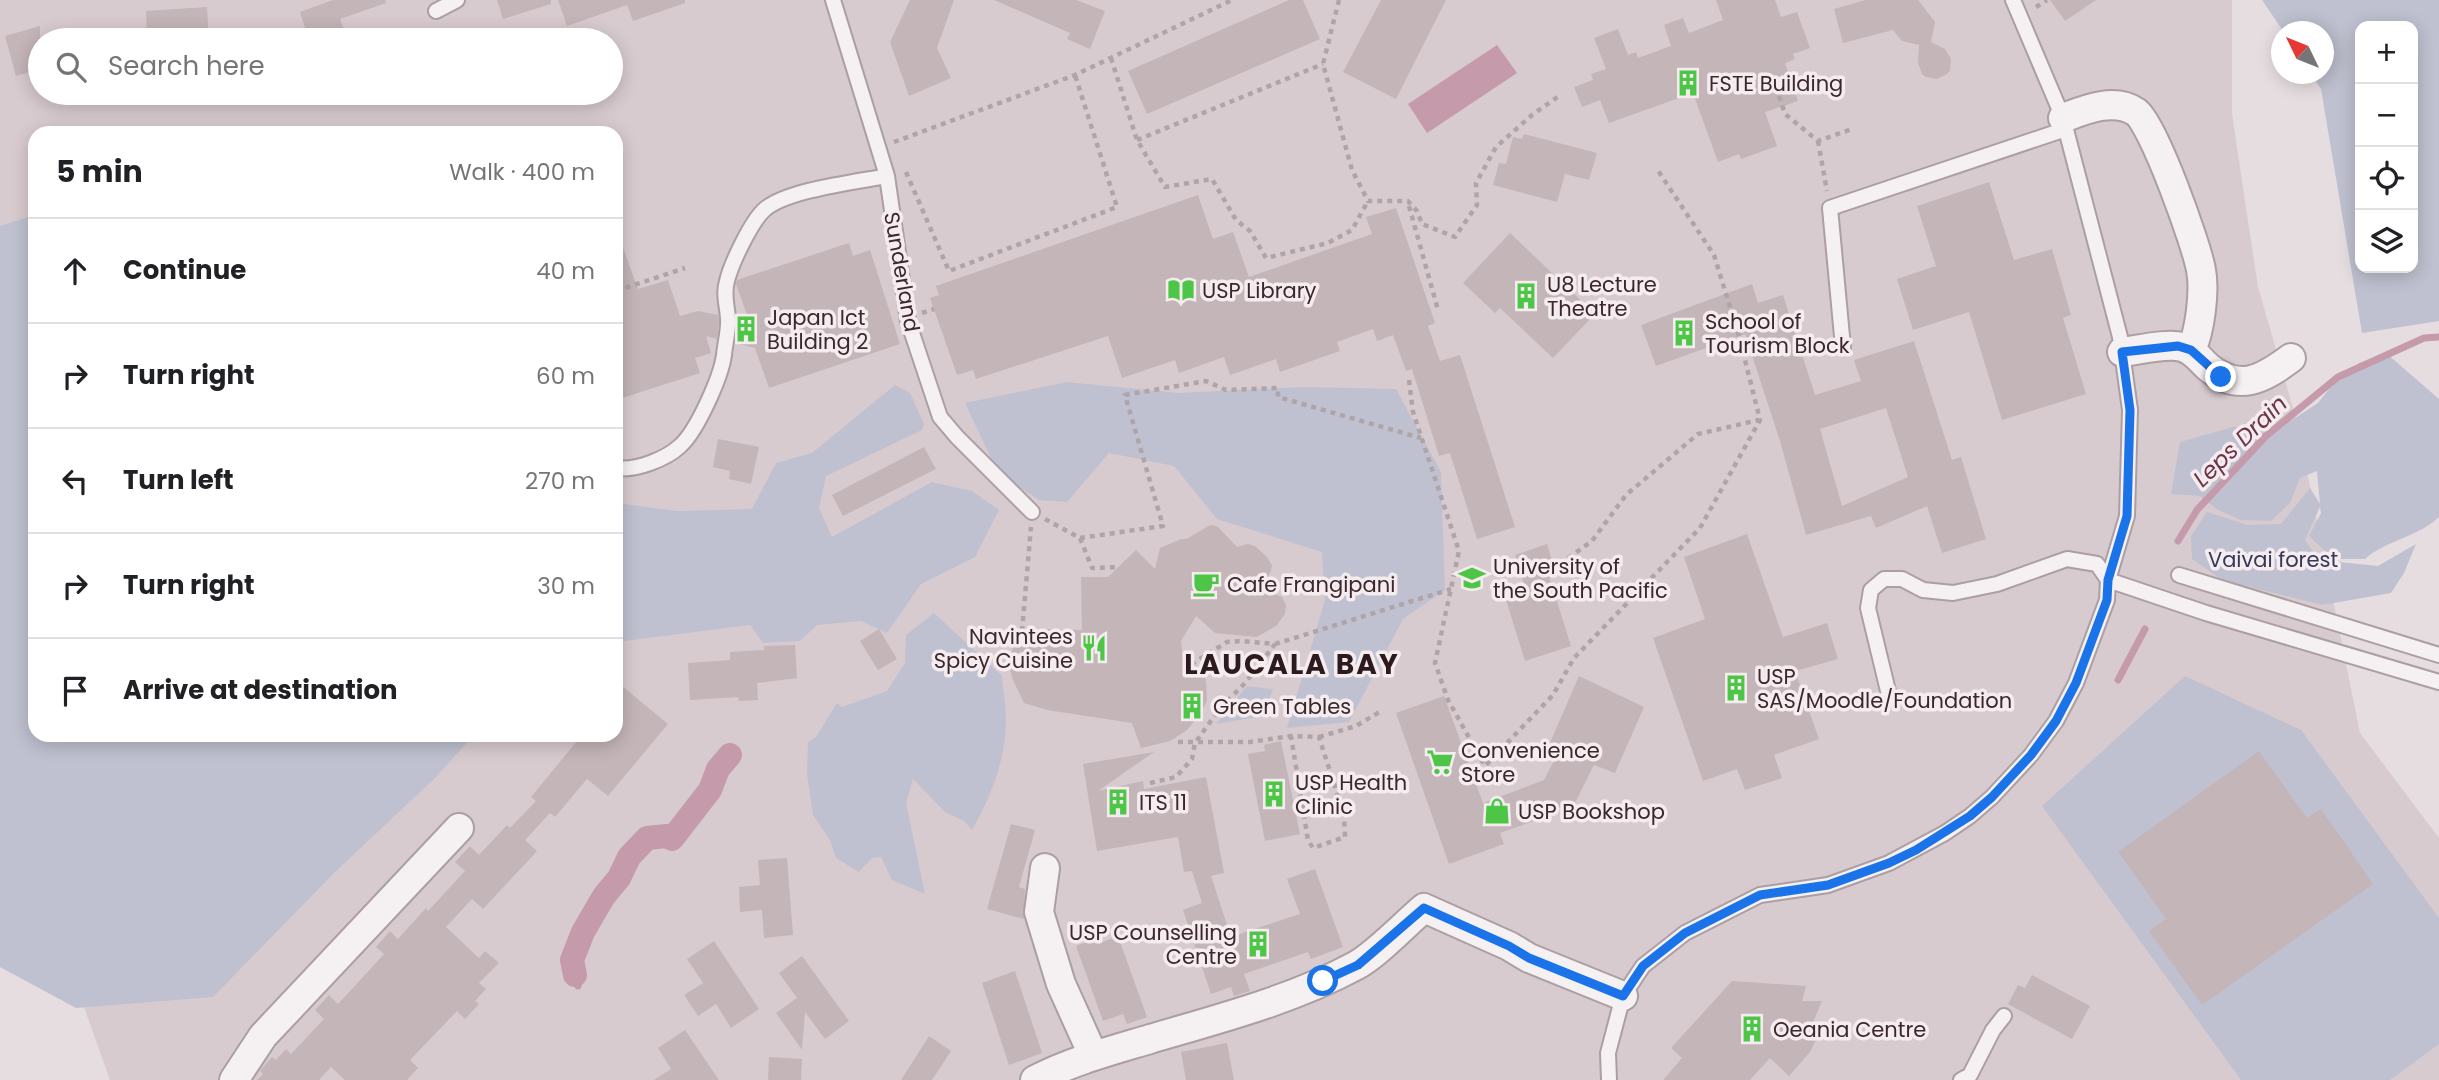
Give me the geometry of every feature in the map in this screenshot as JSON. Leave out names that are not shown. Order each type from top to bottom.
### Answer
[{"type":"street","points":[[2065,124],[2092,107],[2120,106],[2137,112],[2149,128],[2189,228],[2201,270],[2200,313],[2191,350]]},
{"type":"street","points":[[2122,352],[2178,346],[2191,350],[2221,377],[2246,382],[2268,375],[2291,358]]},
{"type":"street","points":[[234,1080],[263,1037],[459,828]]},
{"type":"street","points":[[1045,868],[1039,912],[1061,984],[1093,1055]]},
{"type":"street","points":[[1035,1080],[1093,1055],[1247,1008],[1323,981],[1358,965],[1424,908],[1509,946],[1529,958],[1623,996]]},
{"type":"lane","points":[[436,11],[457,0]]},
{"type":"lane","name":"Sunderland","points":[[833,0],[887,176],[908,321],[940,416],[957,437],[1032,512]]},
{"type":"lane","points":[[1609,1080],[1608,1053],[1623,996],[1643,966],[1685,933],[1760,895],[1828,885],[1889,863],[1916,850],[1970,816],[1992,797],[2031,755],[2056,721],[2076,683],[2107,600],[2108,580],[2127,516],[2130,410],[2122,352],[2065,124],[2013,0]]},
{"type":"lane","points":[[1843,347],[1830,208],[2065,124]]},
{"type":"lane","points":[[623,469],[657,460],[681,445],[708,403],[723,359],[728,319],[725,303],[726,281],[750,229],[765,209],[796,194],[887,176]]},
{"type":"lane","points":[[1889,695],[1868,608],[1871,590],[1884,579],[1902,579],[1923,590],[1953,593],[1997,584],[2067,559],[2097,564],[2108,580],[2206,613],[2439,682]]},
{"type":"lane","points":[[2179,575],[2439,655]]},
{"type":"lane","points":[[1961,1080],[1970,1075],[1993,1030],[2004,1016]]},
{"type":"path","points":[[898,154],[893,142],[1075,75],[1232,0]]},
{"type":"path","points":[[1339,0],[1323,64],[1352,170],[1368,201]]},
{"type":"path","points":[[2031,0],[2036,7],[2047,0]]},
{"type":"path","points":[[1111,58],[1137,140],[1166,187],[1212,178],[1236,220],[1250,232],[1266,258],[1328,243],[1352,230],[1368,201]]},
{"type":"path","points":[[1137,140],[1323,64]]},
{"type":"path","points":[[903,166],[949,271],[1116,208],[1075,75]]},
{"type":"path","points":[[1368,201],[1408,201],[1417,211],[1422,224],[1455,237],[1476,205],[1476,183],[1496,147],[1559,96]]},
{"type":"path","points":[[1779,96],[1786,114],[1818,141],[1830,208]]},
{"type":"path","points":[[1818,141],[1852,129]]},
{"type":"path","points":[[1409,380],[1413,412],[1459,551],[1435,663],[1448,700],[1485,766],[1553,695],[1574,658],[1700,528],[1760,420],[1739,336],[1714,255],[1657,169]]},
{"type":"path","points":[[1408,201],[1438,310]]},
{"type":"path","points":[[623,289],[685,268]]},
{"type":"path","points":[[1032,512],[1080,538],[1163,526],[1125,395],[1206,380],[1226,390],[1278,388],[1279,397],[1422,438]]},
{"type":"path","points":[[1560,564],[1592,541],[1626,495],[1698,434],[1760,420]]},
{"type":"path","points":[[1080,538],[1092,568],[1119,567]]},
{"type":"path","points":[[1184,669],[1227,642],[1275,644],[1451,589]]},
{"type":"path","points":[[1150,783],[1176,777],[1192,759],[1195,743],[1218,711],[1246,682],[1275,644]]},
{"type":"path","points":[[1178,742],[1250,742],[1291,736],[1319,737],[1356,726],[1382,710]]},
{"type":"path","points":[[1291,736],[1308,840],[1313,848],[1345,837],[1344,815],[1319,737]]},
{"type":"shaded area","name":"University of the South Pacific","points":[[0,0],[2232,0],[2232,114],[2258,287],[2297,422],[2360,733],[2439,838],[2439,1080],[110,1080],[6,789],[0,787]]},
{"type":"shaded area","points":[[1497,45],[1517,73],[1427,133],[1408,104]]},
{"type":"green space","points":[[2262,0],[2439,0],[2439,321],[2362,333],[2321,89],[2318,84],[2334,84],[2334,21],[2276,21]]},
{"type":"green space","points":[[28,217],[28,742],[468,742],[434,779],[335,872],[213,997],[76,1008],[0,967],[0,226]]},
{"type":"green space","name":"Vaivai forest","points":[[2386,353],[2439,399],[2439,517],[2431,524],[2383,547],[2365,559],[2333,559],[2309,536],[2321,513],[2320,507],[2305,540],[2319,560],[2378,566],[2416,544],[2404,573],[2391,593],[2322,605],[2222,580],[2192,559],[2191,536],[2207,512],[2248,525],[2281,524],[2310,488],[2320,504],[2317,471],[2300,478],[2290,503],[2271,521],[2241,520],[2218,510],[2200,496],[2171,494],[2180,442],[2233,427],[2286,424],[2318,403],[2330,388],[2359,363]]},
{"type":"green space","points":[[1067,382],[1178,393],[1303,387],[1396,389],[1441,472],[1445,590],[1403,619],[1349,722],[1287,728],[1325,600],[1322,552],[1217,519],[1174,466],[1109,453],[1067,502],[1039,500],[998,473],[965,403]]},
{"type":"green space","points":[[895,385],[910,393],[924,424],[922,430],[826,476],[819,508],[832,537],[932,482],[972,491],[999,510],[975,557],[921,584],[887,633],[861,621],[817,625],[800,641],[763,643],[750,625],[623,641],[623,504],[677,511],[752,509],[776,463],[812,453]]},
{"type":"green space","points":[[934,613],[1002,676],[1006,720],[996,777],[972,830],[964,821],[945,812],[913,779],[906,803],[925,894],[892,880],[881,857],[872,858],[859,872],[836,858],[830,840],[813,815],[807,774],[808,742],[816,737],[837,703],[842,707],[887,691],[905,663],[906,635]]},
{"type":"green space","points":[[2185,676],[2301,730],[2439,918],[2439,1044],[2390,1080],[2241,1080],[2042,806]]},
{"type":"green space","points":[[1247,686],[1273,689],[1263,716],[1216,724]]},
{"type":"building","points":[[333,0],[385,0],[386,3],[340,19],[343,28],[305,28],[300,12]]},
{"type":"building","points":[[497,0],[551,0],[551,4],[503,19]]},
{"type":"building","points":[[558,0],[685,0],[685,3],[633,21],[627,5],[567,26]]},
{"type":"building","points":[[910,0],[954,0],[937,48],[951,78],[909,96],[890,42]]},
{"type":"building","points":[[994,0],[1076,0],[1105,11],[1090,49],[1067,39],[1070,33]]},
{"type":"building","points":[[1289,0],[1303,0],[1320,39],[1147,114],[1128,71]]},
{"type":"building","points":[[1381,0],[1446,0],[1396,99],[1343,72]]},
{"type":"building","name":"FSTE Building","points":[[1716,0],[1775,0],[1781,17],[1797,12],[1810,48],[1793,54],[1795,59],[1785,63],[1798,101],[1765,112],[1777,146],[1741,159],[1739,154],[1718,162],[1693,93],[1609,123],[1600,100],[1582,107],[1574,87],[1593,80],[1591,74],[1606,69],[1594,38],[1618,29],[1628,55],[1636,52],[1638,58],[1671,46],[1664,25],[1683,18],[1689,33],[1723,20]]},
{"type":"building","points":[[1866,0],[1918,0],[1935,22],[1931,42],[1945,49],[1951,59],[1947,74],[1937,79],[1922,74],[1918,63],[1919,45],[1902,41],[1893,30],[1843,43],[1834,9]]},
{"type":"building","points":[[2050,0],[2096,0],[2065,21]]},
{"type":"building","points":[[207,7],[208,28],[147,28],[146,11]]},
{"type":"building","points":[[28,29],[28,72],[16,76],[5,36]]},
{"type":"building","points":[[1524,134],[1597,153],[1589,180],[1565,174],[1557,202],[1493,185],[1499,163],[1506,164],[1513,137],[1522,139]]},
{"type":"building","points":[[1989,182],[2014,260],[2052,249],[2071,315],[2063,318],[2086,394],[2002,420],[1969,312],[1913,330],[1897,279],[1936,266],[1917,206]]},
{"type":"building","name":"USP Library","points":[[1198,195],[1213,239],[1233,232],[1249,277],[1372,234],[1366,217],[1396,208],[1435,323],[1428,326],[1440,361],[1460,355],[1515,527],[1477,539],[1450,453],[1439,456],[1412,369],[1406,371],[1393,335],[1377,341],[1373,329],[1337,342],[1340,351],[1280,372],[1276,359],[1230,375],[1224,357],[1179,373],[1175,360],[1122,378],[1108,336],[976,379],[973,370],[957,375],[930,298],[939,295],[936,286]]},
{"type":"building","name":"U8 Lecture Theatre","points":[[1510,233],[1595,314],[1553,358],[1500,308],[1495,313],[1463,283]]},
{"type":"building","name":"Japan Ict Building 2","points":[[849,243],[853,256],[870,250],[900,344],[769,388],[755,348],[735,343],[738,319],[749,321],[737,280]]},
{"type":"building","points":[[623,248],[638,289],[668,280],[680,316],[698,311],[718,315],[717,339],[706,336],[711,353],[695,358],[700,373],[623,398]]},
{"type":"building","points":[[1752,284],[1758,303],[1783,295],[1815,395],[1861,381],[1854,360],[1914,341],[1952,460],[1961,457],[1986,539],[1942,553],[1927,506],[1876,528],[1871,516],[1806,535],[1780,441],[1745,334],[1656,366],[1641,325]],"holes":[[[1886,408],[1908,477],[1842,506],[1820,429]]]},
{"type":"building","points":[[718,439],[759,447],[751,484],[729,479],[730,471],[713,467]]},
{"type":"building","points":[[924,447],[936,469],[843,516],[832,495]]},
{"type":"building","points":[[1210,525],[1217,526],[1237,547],[1248,544],[1255,546],[1267,557],[1272,565],[1262,589],[1282,597],[1286,605],[1285,614],[1276,626],[1257,637],[1215,633],[1196,616],[1181,641],[1184,669],[1202,666],[1207,701],[1187,730],[1170,741],[1141,748],[1132,723],[1047,710],[1024,703],[1012,678],[1009,660],[1013,647],[1045,629],[1082,630],[1081,577],[1108,577],[1136,550],[1155,569],[1160,548],[1187,539]]},
{"type":"building","name":"USP SAS/Moodle/Foundation","points":[[1747,534],[1783,637],[1827,623],[1838,659],[1795,671],[1819,739],[1774,755],[1782,778],[1745,790],[1737,769],[1703,781],[1653,638],[1705,619],[1684,557]]},
{"type":"building","points":[[1547,544],[1556,574],[1549,576],[1571,646],[1525,661],[1505,597],[1526,590],[1515,555]]},
{"type":"building","points":[[879,629],[897,659],[878,670],[860,641]]},
{"type":"building","points":[[795,645],[797,678],[757,683],[758,700],[739,701],[738,697],[690,700],[688,663],[730,660],[730,652],[764,650],[764,646]]},
{"type":"building","points":[[1579,676],[1644,707],[1615,773],[1594,765],[1575,803],[1500,833],[1504,844],[1449,864],[1396,713],[1444,696],[1483,803],[1544,780],[1559,751],[1549,745]]},
{"type":"building","points":[[623,687],[668,724],[608,796],[587,779],[555,817],[550,813],[525,840],[537,851],[483,909],[472,899],[446,927],[479,958],[485,951],[499,963],[479,983],[486,989],[475,1001],[479,1004],[465,1019],[457,1011],[410,1060],[418,1068],[407,1080],[345,1080],[331,1067],[319,1080],[257,1080],[263,1074],[260,1071],[272,1057],[276,1060],[286,1049],[291,1054],[324,1019],[315,1010],[329,995],[338,1004],[384,954],[376,947],[390,931],[398,939],[465,871],[455,862],[470,846],[479,855],[507,825],[510,828],[536,801],[531,797],[576,742],[623,742]]},
{"type":"building","name":"USP Health Clinic","points":[[1281,741],[1300,834],[1265,841],[1248,754],[1265,751],[1264,745]]},
{"type":"building","points":[[2259,751],[2307,818],[2321,809],[2373,884],[2202,1005],[2149,931],[2166,919],[2118,852]]},
{"type":"building","points":[[1154,752],[1098,791],[1143,781],[1144,789],[1206,777],[1224,873],[1211,876],[1231,937],[1300,914],[1287,879],[1315,869],[1343,947],[1311,959],[1308,952],[1244,974],[1250,991],[1234,996],[1231,987],[1211,994],[1183,910],[1202,903],[1192,871],[1184,872],[1178,837],[1097,851],[1083,764]]},
{"type":"building","points":[[1011,824],[1035,830],[1019,887],[1025,889],[1024,919],[987,909]]},
{"type":"building","points":[[787,858],[793,935],[764,938],[762,910],[740,912],[739,887],[760,885],[758,860]]},
{"type":"building","points":[[1118,936],[1147,1017],[1127,1024],[1123,1014],[1103,1021],[1076,946],[1098,938],[1100,943]]},
{"type":"building","points":[[714,941],[759,1009],[731,1028],[716,1004],[698,1016],[684,995],[703,983],[687,959]]},
{"type":"building","points":[[802,956],[849,1021],[825,1039],[805,1012],[802,1050],[776,1013],[797,998],[779,973]]},
{"type":"building","points":[[1015,971],[1042,1053],[1009,1065],[982,983]]},
{"type":"building","points":[[2032,975],[2090,1006],[2072,1039],[2008,1004],[2018,985],[2025,988]]},
{"type":"building","name":"Oeania Centre","points":[[1732,981],[1806,986],[1802,1001],[1822,1001],[1811,1027],[1821,1030],[1810,1052],[1789,1076],[1770,1058],[1750,1080],[1663,1080],[1682,1058],[1671,1048]]},
{"type":"building","points":[[685,1030],[719,1080],[654,1080],[671,1069],[658,1048]]},
{"type":"building","points":[[929,1036],[951,1051],[932,1080],[901,1080]]},
{"type":"building","points":[[1227,1043],[1234,1080],[1186,1080],[1181,1052]]},
{"type":"building","points":[[769,1057],[802,1059],[801,1080],[768,1080]]},
{"type":"waterway","name":"Leps Drain","points":[[2178,541],[2197,510],[2266,436],[2338,377],[2424,338],[2439,337]]},
{"type":"waterway","name":"Leps Drain","points":[[2118,680],[2145,629]]},
{"type":"waterway","points":[[575,975],[572,960],[583,932],[604,896],[619,878],[629,857],[647,838],[667,836],[672,839],[710,790],[718,769],[730,755]]},
{"type":"waterway","points":[[575,975],[578,986]]},
{"type":"place","name":"FSTE Building","points":[[1688,83]]},
{"type":"place","name":"USP Library","points":[[1181,290]]},
{"type":"place","name":"U8 Lecture Theatre","points":[[1526,296]]},
{"type":"place","name":"Japan Ict Building 2","points":[[746,329]]},
{"type":"place","name":"School of Tourism Block","points":[[1684,333]]},
{"type":"place","name":"University of the South Pacific","points":[[1472,578]]},
{"type":"place","name":"Cafe Frangipani","points":[[1206,584]]},
{"type":"place","name":"Navintees Spicy Cuisine","points":[[1094,648]]},
{"type":"place","name":"USP SAS/Moodle/Foundation","points":[[1736,688]]},
{"type":"place","name":"Green Tables","points":[[1192,706]]},
{"type":"place","name":"Convenience Store","points":[[1440,762]]},
{"type":"place","name":"USP Health Clinic","points":[[1274,794]]},
{"type":"place","name":"ITS 11","points":[[1118,802]]},
{"type":"place","name":"USP Bookshop","points":[[1497,811]]},
{"type":"place","name":"USP Counselling Centre","points":[[1258,944]]},
{"type":"place","name":"Oeania Centre","points":[[1752,1029]]},
{"type":"district","name":"LAUCALA BAY","points":[[1292,664]]},
{"type":"route","points":[[1323,981],[1358,965],[1424,908],[1509,946],[1529,958],[1623,996],[1643,966],[1685,933],[1760,895],[1828,885],[1889,863],[1945,833],[1992,797],[2031,755],[2056,721],[2076,683],[2107,600],[2108,580],[2127,516],[2130,410],[2122,352],[2178,346],[2191,350],[2221,377]]}]
